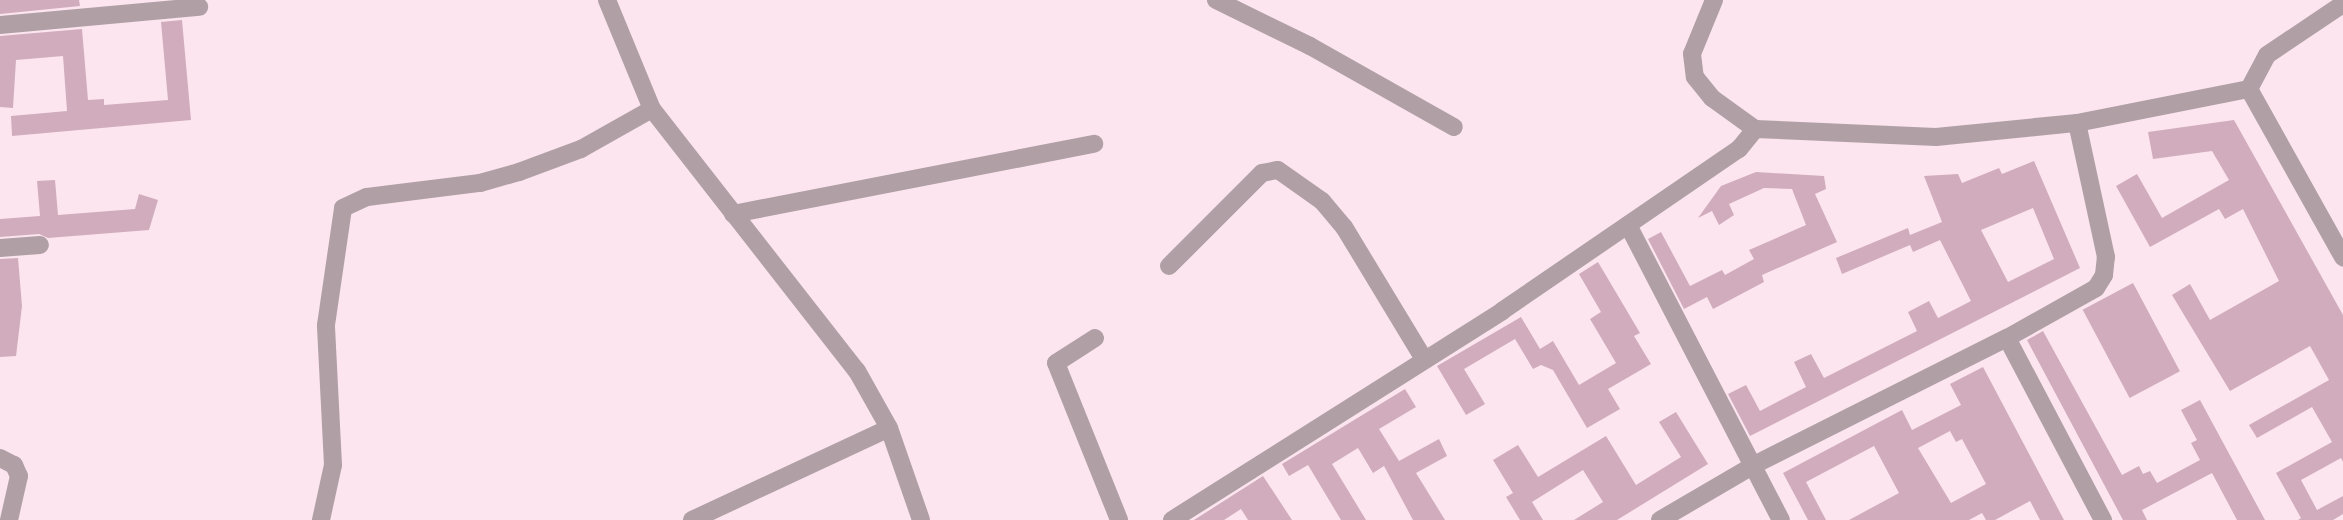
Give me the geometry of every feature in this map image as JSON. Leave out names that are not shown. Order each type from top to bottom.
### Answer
[{"type":"street","points":[[607,0],[652,109],[856,371],[889,428],[921,520]]},
{"type":"street","points":[[1216,0],[1310,45],[1454,127]]},
{"type":"street","points":[[1714,0],[1692,54],[1695,78],[1712,98],[1755,129],[1936,137],[2077,123],[2249,89]]},
{"type":"street","points":[[2249,89],[2267,55],[2343,4]]},
{"type":"street","points":[[0,25],[199,8]]},
{"type":"street","points":[[2249,89],[2343,257]]},
{"type":"street","points":[[321,520],[333,465],[326,325],[344,208],[367,197],[480,183],[519,172],[581,149],[652,109]]},
{"type":"street","points":[[1660,520],[1754,465],[2007,338],[2096,288],[2104,275],[2106,257],[2077,123]]},
{"type":"street","points":[[1172,520],[1424,358],[1502,311],[1738,149],[1755,129]]},
{"type":"street","points":[[733,214],[1094,144]]},
{"type":"street","points":[[1169,266],[1262,173],[1278,170],[1322,201],[1344,227],[1424,358]]},
{"type":"street","points":[[1628,225],[1781,520]]},
{"type":"street","points":[[0,248],[40,244]]},
{"type":"street","points":[[1095,338],[1056,363],[1119,520]]},
{"type":"street","points":[[2007,338],[2103,520]]},
{"type":"street","points":[[692,520],[889,428]]},
{"type":"street","points":[[0,458],[14,465],[19,476],[9,520]]},
{"type":"building","points":[[0,0],[79,0],[80,6],[0,14]]},
{"type":"building","points":[[182,20],[191,120],[12,136],[11,116],[67,111],[63,56],[16,60],[13,108],[0,107],[0,36],[82,29],[88,100],[104,99],[104,105],[168,100],[161,22]]},
{"type":"building","points":[[2234,120],[2343,315],[2343,462],[2341,458],[2301,480],[2317,510],[2343,496],[2343,514],[2333,520],[2298,520],[2301,518],[2276,473],[2332,442],[2312,407],[2257,438],[2249,425],[2329,380],[2310,346],[2230,391],[2172,295],[2190,284],[2210,320],[2279,281],[2243,209],[2225,219],[2219,209],[2150,247],[2116,186],[2137,174],[2162,218],[2229,180],[2212,151],[2153,159],[2148,132]]},
{"type":"building","points":[[2034,161],[2080,268],[1750,436],[1728,394],[1746,385],[1760,411],[1806,387],[1794,362],[1811,354],[1824,378],[1917,331],[1908,312],[1929,301],[1938,318],[1971,301],[1940,240],[1913,252],[1910,245],[1842,274],[1836,258],[1908,228],[1910,235],[1942,222],[1924,176],[1958,174],[1962,183],[1999,168],[2002,174]],"holes":[[[2033,208],[2054,259],[2008,282],[1981,230]]]},
{"type":"building","points":[[1756,172],[1824,176],[1826,189],[1815,194],[1837,242],[1762,275],[1764,282],[1713,309],[1707,297],[1684,309],[1648,239],[1661,232],[1690,286],[1722,270],[1725,275],[1754,259],[1749,250],[1806,225],[1792,189],[1764,188],[1729,204],[1734,215],[1719,225],[1712,211],[1698,218],[1721,186]]},
{"type":"building","points":[[55,180],[58,215],[135,209],[139,194],[158,200],[149,230],[48,238],[39,234],[0,237],[0,219],[40,216],[37,181]]},
{"type":"building","points":[[18,258],[22,306],[16,356],[0,357],[0,259]]},
{"type":"building","points":[[1598,262],[1640,333],[1634,336],[1651,364],[1608,389],[1620,409],[1587,428],[1553,370],[1541,365],[1533,369],[1515,339],[1464,369],[1485,404],[1466,415],[1437,366],[1521,317],[1540,349],[1553,341],[1579,385],[1616,363],[1590,319],[1601,312],[1579,274]]},
{"type":"building","points":[[2133,283],[2180,371],[2130,398],[2083,310]]},
{"type":"building","points":[[2043,331],[2122,475],[2139,466],[2143,474],[2150,471],[2157,483],[2200,460],[2191,443],[2197,440],[2181,410],[2200,400],[2265,520],[2237,520],[2212,473],[2142,510],[2147,520],[2123,520],[2027,340]]},
{"type":"building","points":[[1983,367],[2064,520],[2040,520],[2030,501],[1995,520],[1986,520],[1982,513],[1969,520],[1849,520],[1899,493],[1874,446],[1806,482],[1826,520],[1808,520],[1783,473],[1902,410],[1912,430],[1961,405],[1950,384]],"holes":[[[1950,431],[1956,442],[1962,439],[1986,484],[1951,503],[1918,448]]]},
{"type":"building","points":[[1405,389],[1416,407],[1379,429],[1399,461],[1439,439],[1447,456],[1416,473],[1445,520],[1413,520],[1384,466],[1373,473],[1358,448],[1332,464],[1366,520],[1341,520],[1308,465],[1289,476],[1282,464]]},
{"type":"building","points":[[1676,412],[1708,464],[1617,520],[1574,520],[1603,502],[1583,470],[1532,502],[1543,520],[1520,520],[1506,497],[1513,493],[1493,460],[1518,445],[1538,477],[1606,436],[1636,485],[1681,457],[1659,422]]},
{"type":"building","points":[[1263,476],[1292,520],[1248,520],[1241,509],[1224,520],[1194,520]]}]
